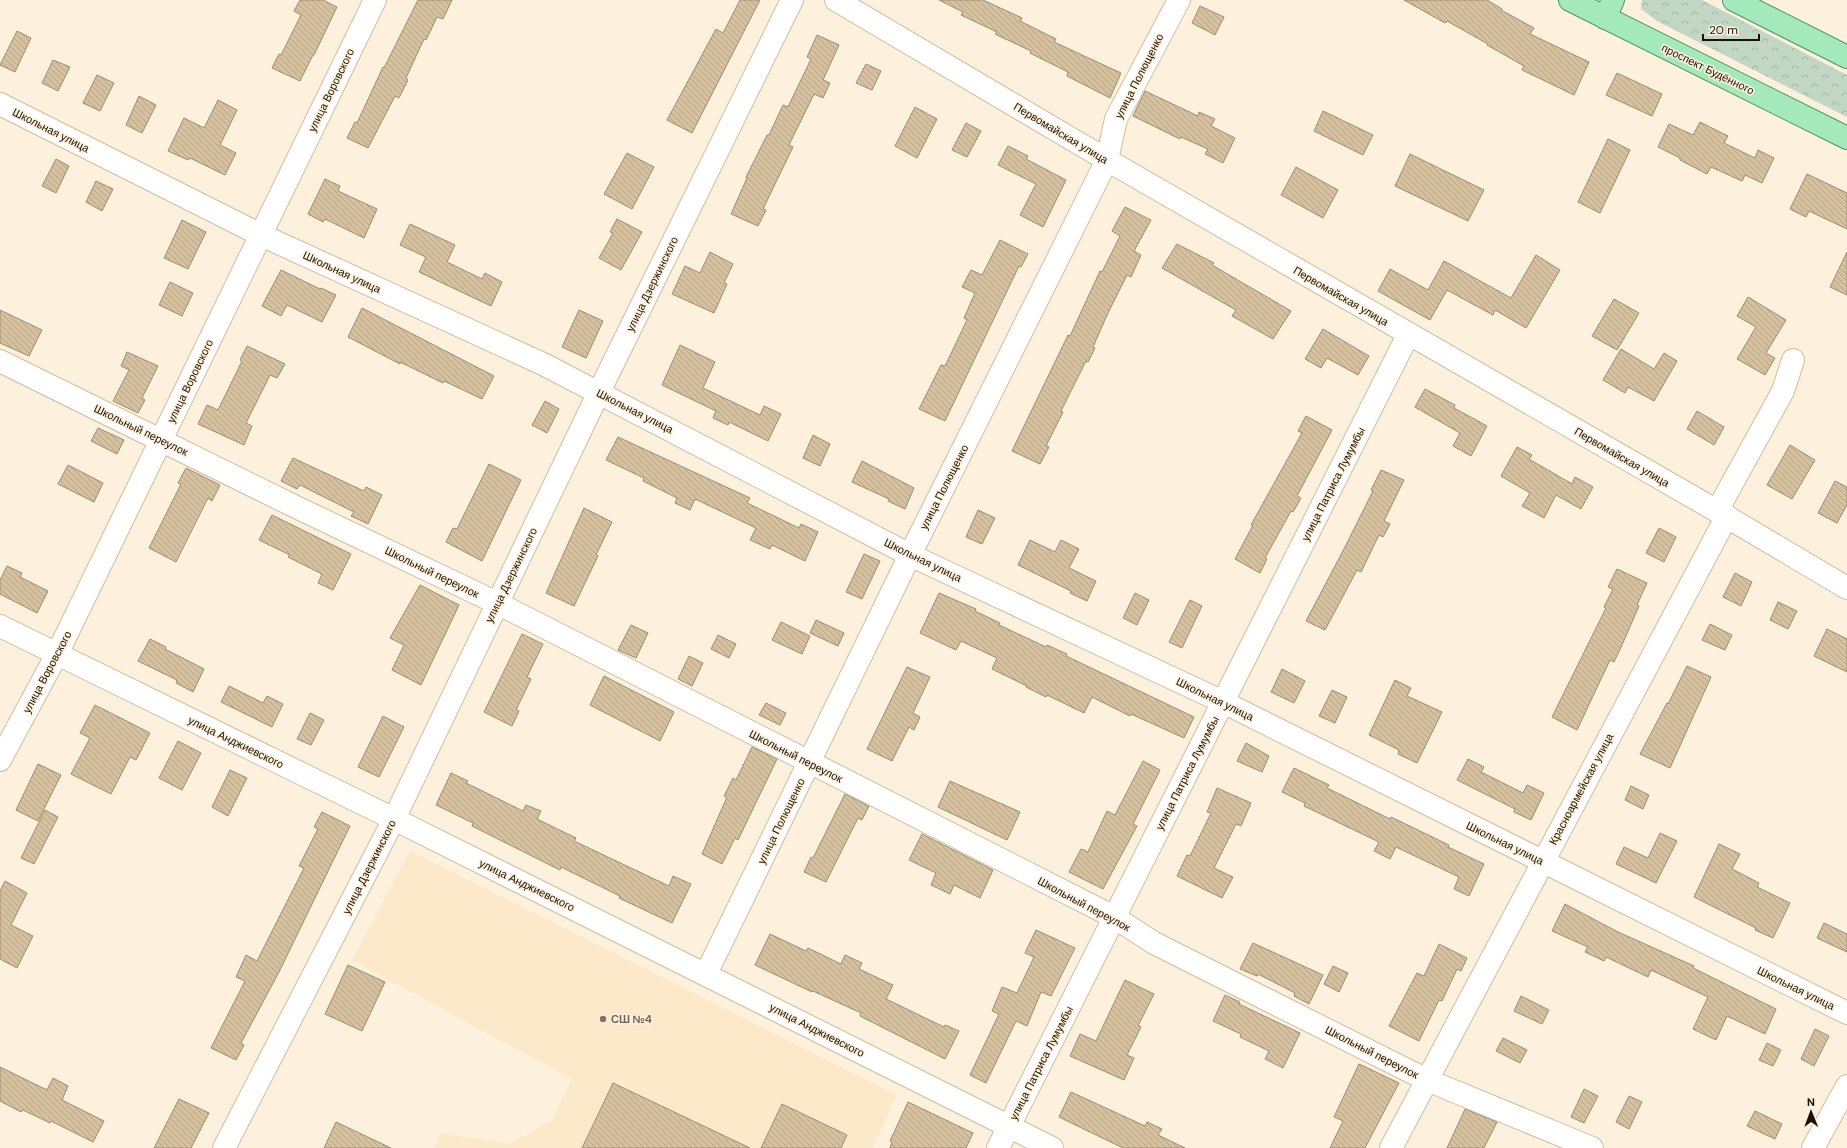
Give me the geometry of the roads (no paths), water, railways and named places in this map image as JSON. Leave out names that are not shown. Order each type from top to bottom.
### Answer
[{"type":"main road","name":"проспект Будённого","points":[[1570,0],[1609,9],[1847,138]]},
{"type":"main road","points":[[1734,0],[1847,57]]},
{"type":"street","name":"улица Воровского","points":[[0,760],[57,654],[375,0]]},
{"type":"street","name":"улица Дзержинского","points":[[224,1148],[394,819],[599,392],[792,0]]},
{"type":"street","name":"Первомайская улица","points":[[836,0],[1107,160],[1722,513],[1847,588]]},
{"type":"street","name":"улица Полющенко","points":[[706,974],[910,555],[1107,160],[1116,118],[1179,0]]},
{"type":"street","name":"Школьная улица","points":[[0,104],[261,234],[543,364],[910,555],[1223,702],[1847,1013]]},
{"type":"street","name":"улица Патриса Лумумбы","points":[[998,1148],[1408,334]]},
{"type":"street","name":"Красноармейская улица","points":[[1391,1148],[1542,862],[1722,513],[1783,391],[1793,360]]},
{"type":"street","name":"Школьный переулок","points":[[0,361],[497,604],[1114,917],[1154,943],[1427,1080],[1592,1148]]},
{"type":"street","name":"улица Анджиевского","points":[[0,626],[394,819],[1052,1148]]},
{"type":"street","points":[[1814,1148],[1847,1086]]},
{"type":"place","name":"СШ №4","points":[[603,1019]]}]
